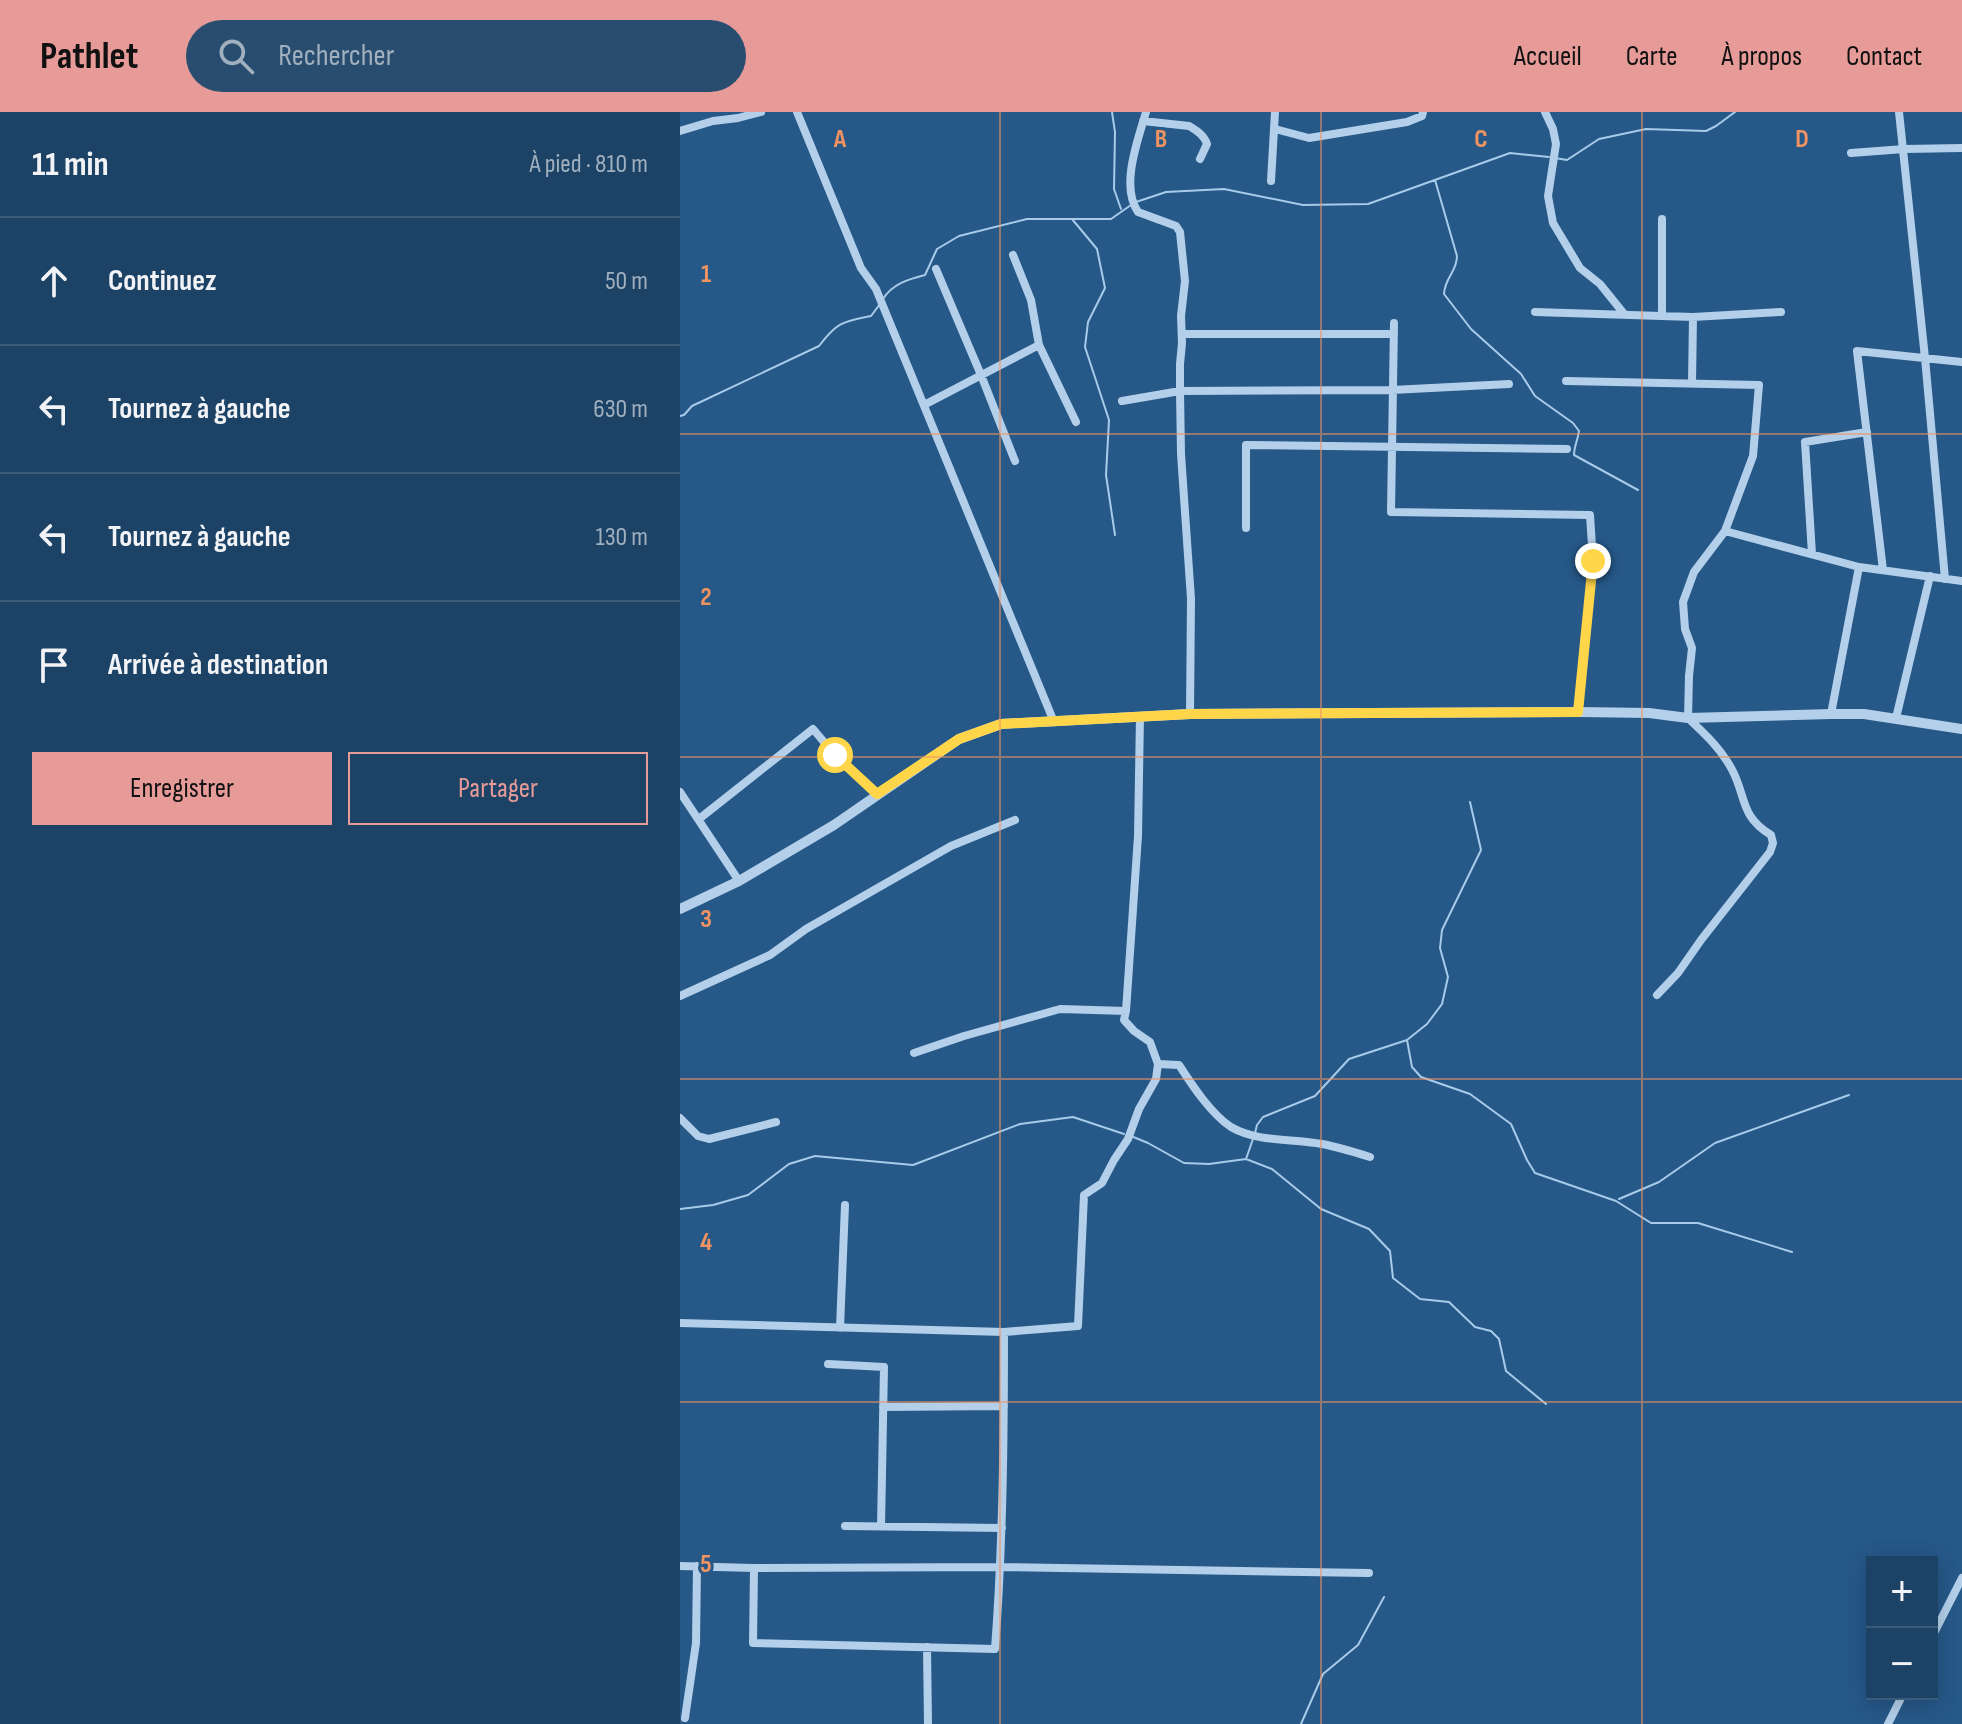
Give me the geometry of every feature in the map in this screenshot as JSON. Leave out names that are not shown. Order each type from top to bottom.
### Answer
[{"type":"street","points":[[680,131],[761,112]]},
{"type":"street","points":[[797,112],[861,268],[876,289],[1054,722]]},
{"type":"street","points":[[1271,181],[1275,112]]},
{"type":"street","points":[[1275,129],[1309,138],[1407,122],[1422,116],[1423,112]]},
{"type":"street","points":[[1545,112],[1556,144],[1548,196],[1553,223],[1580,268],[1600,284],[1625,315]]},
{"type":"street","points":[[1899,112],[1945,579]]},
{"type":"street","points":[[1190,714],[1191,599],[1180,391],[1181,316],[1185,281],[1180,232],[1176,226],[1138,212],[1130,197],[1133,159],[1144,117],[1195,130],[1207,144],[1200,159]]},
{"type":"street","points":[[1851,153],[1962,148]]},
{"type":"street","points":[[1662,219],[1662,316]]},
{"type":"street","points":[[1013,255],[1031,300],[1039,345],[1076,422]]},
{"type":"street","points":[[936,269],[1015,461]]},
{"type":"street","points":[[1535,312],[1693,317],[1781,312]]},
{"type":"street","points":[[1692,383],[1693,317]]},
{"type":"street","points":[[1394,323],[1391,512],[1590,515],[1593,561],[1578,712]]},
{"type":"street","points":[[1182,334],[1394,334]]},
{"type":"street","points":[[924,405],[1039,345]]},
{"type":"street","points":[[1883,570],[1857,351],[1962,362]]},
{"type":"street","points":[[1566,381],[1759,385],[1753,456],[1725,531],[1694,572],[1683,602],[1685,629],[1692,648],[1688,718],[1714,743],[1732,768],[1750,817],[1771,835],[1773,843],[1770,852],[1678,973],[1657,995]]},
{"type":"street","points":[[1122,401],[1180,391],[1392,390],[1509,384]]},
{"type":"street","points":[[1812,554],[1805,442],[1867,432]]},
{"type":"street","points":[[1246,528],[1246,445],[1567,449]]},
{"type":"street","points":[[1725,531],[1859,567],[1962,581]]},
{"type":"street","points":[[1831,714],[1859,567]]},
{"type":"street","points":[[1896,718],[1930,576]]},
{"type":"street","points":[[680,909],[739,881],[834,825],[959,739],[1001,724],[1190,714],[1578,712],[1649,713],[1688,718],[1831,714],[1896,718],[1962,728]]},
{"type":"street","points":[[680,1323],[1004,1332],[1078,1326],[1084,1195],[1102,1183],[1128,1139],[1139,1109],[1156,1079],[1158,1064],[1150,1042],[1124,1020],[1138,836],[1140,716]]},
{"type":"street","points":[[699,819],[813,729],[835,755],[877,794]]},
{"type":"street","points":[[680,792],[684,805],[699,819],[739,881]]},
{"type":"street","points":[[680,996],[770,955],[806,929],[951,846],[1015,820]]},
{"type":"street","points":[[914,1053],[1060,1009],[1126,1011]]},
{"type":"street","points":[[1158,1064],[1179,1065],[1217,1114],[1228,1125],[1244,1133],[1320,1143],[1370,1157]]},
{"type":"street","points":[[680,1118],[698,1136],[709,1139],[776,1122]]},
{"type":"street","points":[[840,1328],[845,1205]]},
{"type":"street","points":[[754,1568],[753,1643],[995,1649],[1001,1567],[1004,1332]]},
{"type":"street","points":[[828,1364],[884,1367],[881,1526]]},
{"type":"street","points":[[883,1407],[1004,1406]]},
{"type":"street","points":[[845,1526],[1002,1528]]},
{"type":"street","points":[[680,1566],[1369,1573]]},
{"type":"street","points":[[685,1718],[696,1643],[697,1566]]},
{"type":"street","points":[[1937,1628],[1962,1578]]},
{"type":"street","points":[[927,1647],[928,1724]]},
{"type":"street","points":[[1888,1724],[1900,1700]]},
{"type":"waterway","points":[[1112,112],[1115,132],[1114,189],[1121,209]]},
{"type":"waterway","points":[[1555,158],[1567,160],[1599,139],[1646,129],[1706,131],[1735,112]]},
{"type":"waterway","points":[[1136,202],[1166,192],[1224,189],[1303,205],[1368,204],[1510,153],[1549,157]]},
{"type":"waterway","points":[[1435,180],[1457,256],[1444,294],[1471,329],[1521,374],[1535,396],[1573,423],[1579,431],[1574,455],[1638,490]]},
{"type":"waterway","points":[[883,299],[896,286],[925,275],[937,249],[959,236],[1027,219],[1111,219],[1131,205]]},
{"type":"waterway","points":[[1072,219],[1097,249],[1105,288],[1088,322],[1085,347],[1109,420],[1106,475],[1115,535]]},
{"type":"waterway","points":[[680,416],[692,406],[819,346],[836,328],[871,316],[880,304]]},
{"type":"waterway","points":[[1255,1133],[1263,1117],[1315,1096],[1349,1059],[1407,1040],[1427,1024],[1442,1004],[1448,977],[1440,948],[1442,930],[1481,850],[1470,802]]},
{"type":"waterway","points":[[1407,1040],[1412,1067],[1421,1077],[1470,1094],[1511,1124],[1535,1173],[1616,1201],[1651,1223],[1698,1223],[1792,1252]]},
{"type":"waterway","points":[[1619,1199],[1659,1182],[1715,1143],[1849,1095]]},
{"type":"waterway","points":[[680,1209],[713,1205],[748,1195],[789,1164],[815,1156],[913,1165],[1020,1124],[1073,1117],[1124,1134]]},
{"type":"waterway","points":[[1131,1136],[1184,1163],[1209,1164],[1246,1159],[1272,1169],[1321,1209],[1369,1229],[1390,1251],[1393,1278],[1420,1299],[1449,1302],[1475,1327],[1491,1331],[1499,1339],[1506,1371],[1546,1404]]},
{"type":"waterway","points":[[1246,1159],[1253,1139]]},
{"type":"waterway","points":[[1301,1724],[1323,1674],[1358,1645],[1384,1597]]},
{"type":"route","points":[[835,755],[877,794],[959,739],[1001,724],[1190,714],[1578,712],[1593,561]]}]
